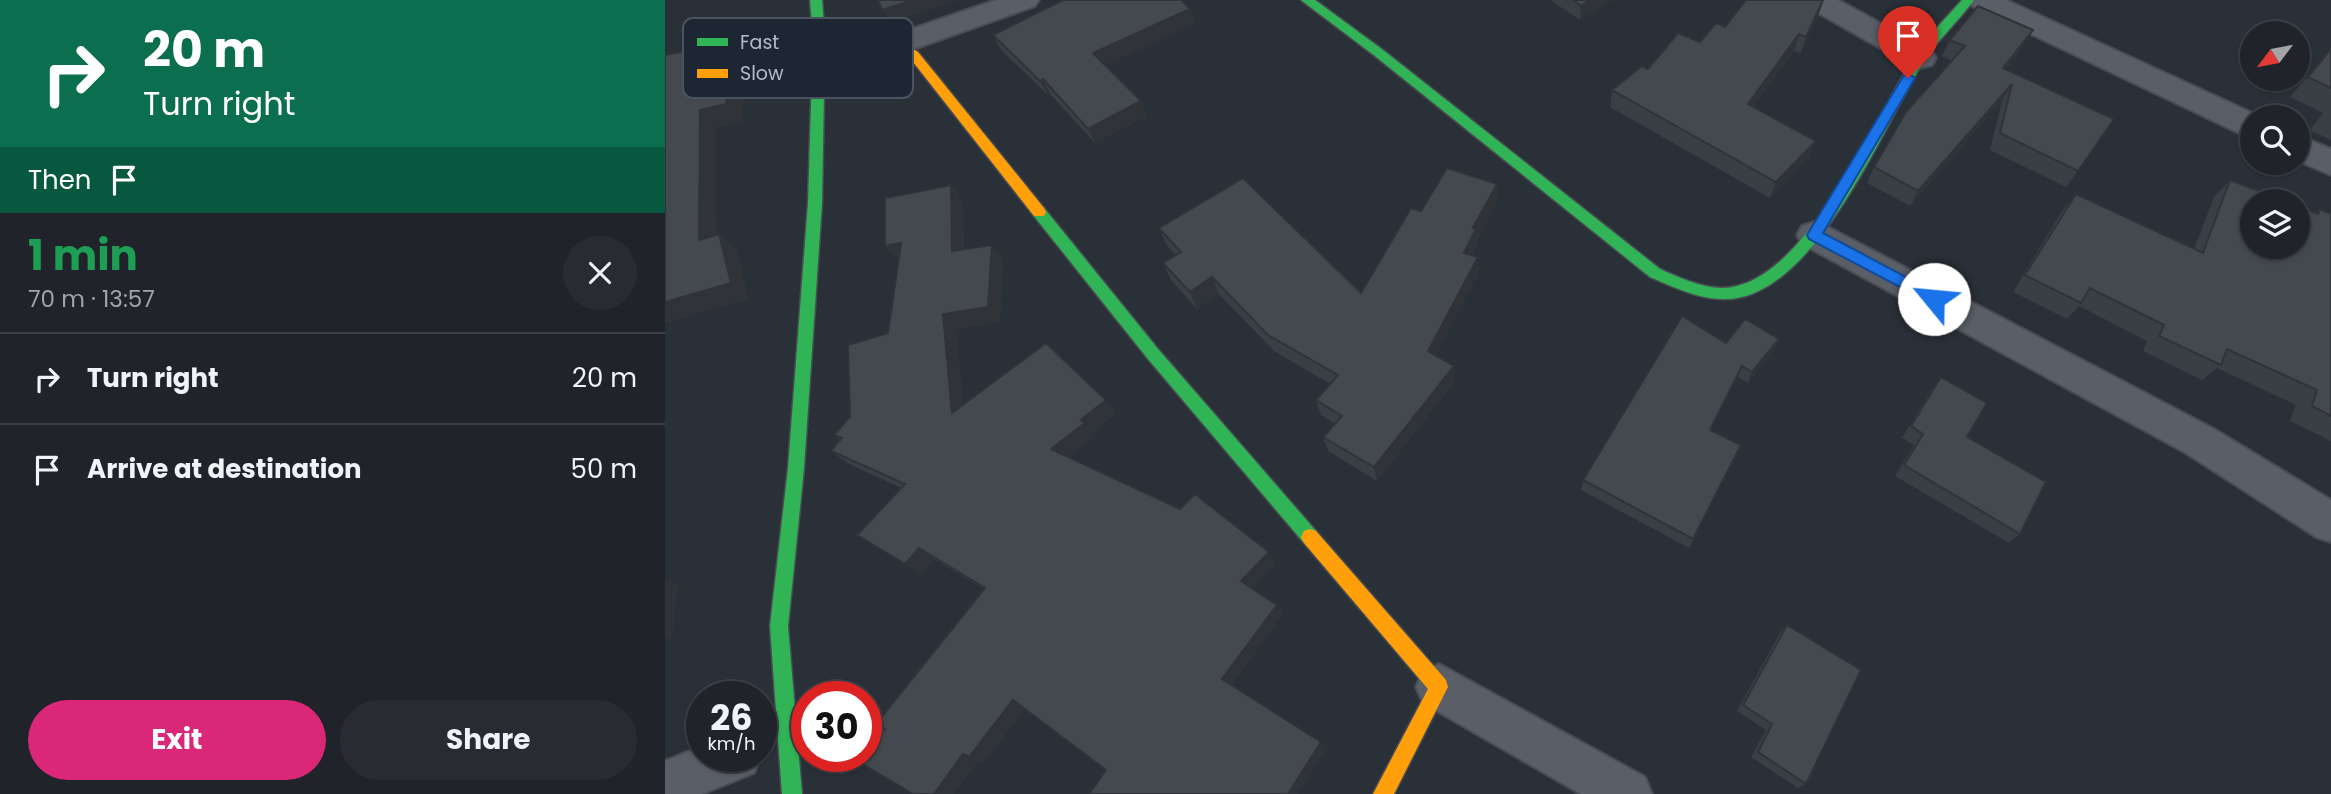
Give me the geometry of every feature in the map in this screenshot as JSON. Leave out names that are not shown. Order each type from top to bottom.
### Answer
[{"type":"street","points":[[816,0],[816,18]]},
{"type":"street","points":[[913,38],[1025,0]]},
{"type":"street","points":[[1307,0],[1655,272],[1708,295],[1750,289],[1779,273],[1814,235],[1921,58],[1968,0]]},
{"type":"street","points":[[1815,0],[1921,58]]},
{"type":"street","points":[[1982,0],[2240,120]]},
{"type":"street","points":[[913,54],[1153,354],[1439,687],[1628,794]]},
{"type":"street","points":[[777,681],[779,626],[796,468],[815,203],[817,98]]},
{"type":"street","points":[[2310,153],[2331,163]]},
{"type":"street","points":[[1814,235],[2200,441],[2331,523]]},
{"type":"street","points":[[1383,794],[1439,687]]},
{"type":"street","points":[[777,750],[792,794]]},
{"type":"street","points":[[665,785],[697,772]]},
{"type":"building","points":[[878,0],[913,0],[882,10]]},
{"type":"building","points":[[1063,0],[1181,0],[1190,9],[1093,53],[1141,101],[1088,129],[1043,79],[1040,81],[993,35]]},
{"type":"building","points":[[1573,0],[1590,0],[1581,6]]},
{"type":"building","points":[[1746,0],[1823,0],[1806,37],[1799,34],[1748,104],[1816,141],[1776,182],[1612,90],[1642,66],[1648,69],[1678,33],[1700,42],[1716,23],[1725,27]]},
{"type":"building","points":[[1978,6],[2033,30],[2003,68],[2114,119],[2078,171],[2000,133],[2012,84],[1918,191],[1874,167],[1906,112],[1965,46],[1950,40]]},
{"type":"building","points":[[2331,49],[2331,88],[2310,78]]},
{"type":"building","points":[[683,52],[683,98],[727,98],[726,104],[700,110],[699,240],[719,234],[731,283],[665,302],[665,213],[665,55]]},
{"type":"building","points":[[1447,168],[1497,184],[1473,228],[1476,229],[1464,253],[1478,257],[1428,351],[1454,366],[1374,467],[1323,437],[1342,416],[1316,400],[1338,375],[1268,335],[1212,277],[1190,292],[1163,263],[1181,252],[1159,228],[1243,178],[1361,293],[1411,208],[1421,211]]},
{"type":"building","points":[[2230,180],[2254,189],[2240,189],[2240,259],[2310,259],[2310,211],[2318,214],[2320,209],[2331,214],[2331,416],[2312,406],[2317,390],[2227,349],[2221,365],[2159,336],[2164,325],[2090,288],[2081,303],[2025,275],[2076,194],[2203,253]]},
{"type":"building","points":[[951,185],[952,251],[992,245],[988,307],[943,314],[952,413],[1046,343],[1106,400],[1081,420],[1085,423],[1051,449],[1180,509],[1195,494],[1269,552],[1241,581],[1277,605],[1222,679],[1321,742],[1288,794],[1089,794],[1106,770],[1013,700],[969,757],[963,754],[934,794],[913,794],[876,772],[882,772],[882,733],[885,729],[882,727],[882,717],[985,588],[919,548],[905,564],[857,535],[905,484],[831,451],[842,438],[834,435],[850,417],[848,345],[888,333],[901,243],[885,246],[885,198]]},
{"type":"building","points":[[1682,316],[1726,343],[1745,319],[1779,339],[1752,372],[1742,366],[1710,430],[1741,445],[1693,539],[1583,480]]},
{"type":"building","points":[[1941,377],[1987,403],[1967,437],[2046,482],[2020,534],[1904,465],[1923,434],[1911,426]]},
{"type":"building","points":[[1787,625],[1861,670],[1806,784],[1758,752],[1772,724],[1743,705]]},
{"type":"traffic: fast","points":[[816,0],[817,18]]},
{"type":"traffic: fast","points":[[1307,0],[1379,53],[1655,273],[1697,289],[1720,293],[1742,291],[1769,278],[1795,256],[1843,192],[1917,62],[1968,0]]},
{"type":"traffic: fast","points":[[792,794],[779,626],[796,468],[815,203],[818,98]]},
{"type":"traffic: fast","points":[[1039,212],[1153,354],[1310,537]]},
{"type":"traffic: slow","points":[[913,54],[1039,212]]},
{"type":"traffic: slow","points":[[1310,537],[1439,687],[1383,794]]},
{"type":"route","points":[[1908,78],[1814,235],[1934,299]]}]
